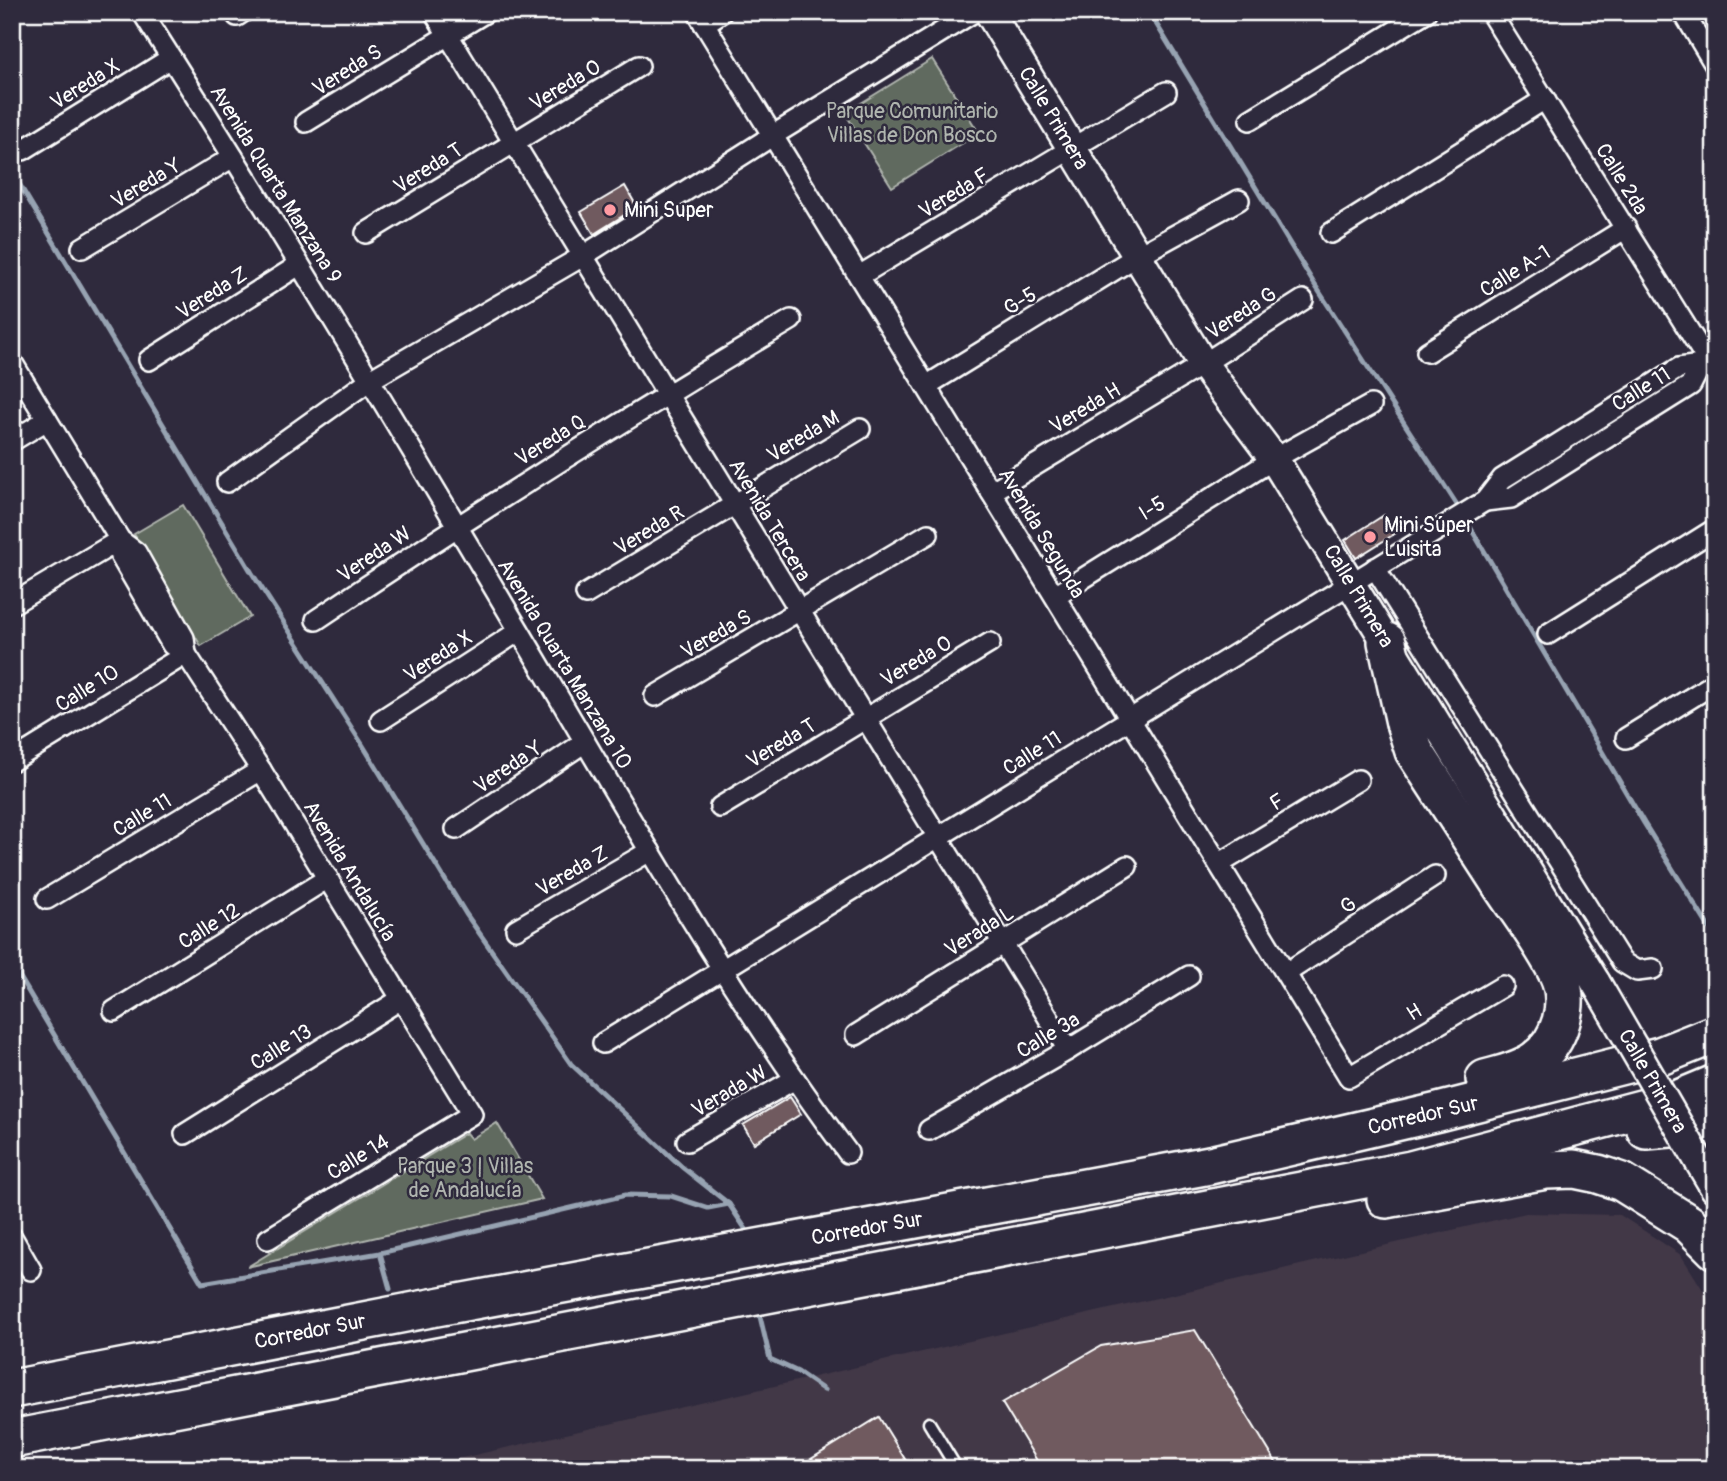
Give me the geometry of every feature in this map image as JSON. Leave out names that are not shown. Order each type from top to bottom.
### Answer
[{"type":"highway","points":[[1210,1165],[1430,1094],[1503,1074],[1534,1061],[1556,1036],[1561,1022],[1563,990],[1559,976],[1414,751],[1387,642]]},
{"type":"highway","name":"Corredor Sur","points":[[12,1389],[431,1308],[1210,1165],[1613,1068],[1660,1055],[1715,1034]]},
{"type":"highway","points":[[1411,1170],[1679,1099],[1715,1084]]},
{"type":"highway","points":[[12,1439],[1411,1170],[1650,1130],[1695,1126],[1715,1128]]},
{"type":"highway","points":[[1038,1243],[1285,1215],[1546,1170],[1574,1169],[1622,1182],[1689,1224],[1715,1250]]},
{"type":"street","name":"Avenida Quarta Manzana 9","points":[[142,12],[370,380]]},
{"type":"street","name":"Avenida Tercera","points":[[434,12],[1068,1050]]},
{"type":"street","points":[[447,34],[486,12]]},
{"type":"street","points":[[700,18],[722,12]]},
{"type":"street","points":[[226,482],[370,380],[583,256],[974,12]]},
{"type":"street","name":"Calle Primera","points":[[989,12],[1203,364],[1274,459],[1351,583],[1596,983],[1715,1188]]},
{"type":"street","points":[[1250,120],[1426,12]]},
{"type":"street","name":"Calle 2da","points":[[1490,12],[1710,364]]},
{"type":"street","points":[[1683,12],[1715,65]]},
{"type":"street","name":"Avenida Segunda","points":[[700,18],[1349,1077]]},
{"type":"street","name":"Vereda S","points":[[306,122],[447,34]]},
{"type":"street","name":"Vereda X","points":[[23,150],[171,58]]},
{"type":"street","name":"Vereda O","points":[[514,142],[639,66]]},
{"type":"street","name":"Vereda F","points":[[859,276],[1166,92]]},
{"type":"street","points":[[1331,233],[1545,99]]},
{"type":"street","name":"Vereda T","points":[[366,233],[514,142]]},
{"type":"street","name":"Vereda Y","points":[[82,248],[233,158]]},
{"type":"street","name":"G-5","points":[[926,386],[1137,256],[1239,200]]},
{"type":"street","name":"Calle A-1","points":[[1427,352],[1626,228]]},
{"type":"street","name":"Vereda Z","points":[[149,360],[299,265]]},
{"type":"street","name":"Vereda G","points":[[1203,364],[1303,300]]},
{"type":"street","name":"Vereda Q","points":[[457,525],[791,320]]},
{"type":"street","name":"Avenida Andalucía","points":[[12,362],[120,540],[121,557],[172,645],[186,654],[261,770],[472,1114]]},
{"type":"street","name":"Vereda H","points":[[991,492],[1203,364]]},
{"type":"street","name":"Calle 11","points":[[603,1043],[1479,504],[1502,479],[1590,436],[1679,368],[1710,364]]},
{"type":"street","name":"Avenida Quarta Manzana 10","points":[[370,380],[723,970],[793,1080],[848,1153]]},
{"type":"street","name":"I-5","points":[[1055,596],[1274,459],[1371,405]]},
{"type":"street","points":[[12,441],[47,420]]},
{"type":"street","name":"Vereda M","points":[[734,505],[860,429]]},
{"type":"street","name":"Vereda R","points":[[586,594],[734,505]]},
{"type":"street","name":"Vereda W","points":[[316,620],[457,525]]},
{"type":"street","points":[[1548,634],[1715,529]]},
{"type":"street","name":"Vereda S","points":[[655,696],[928,534]]},
{"type":"street","points":[[12,604],[120,540]]},
{"type":"street","name":"Calle Primera","points":[[1375,568],[1622,962],[1637,971],[1653,969]]},
{"type":"street","name":"Vereda X","points":[[381,720],[519,631]]},
{"type":"street","name":"Vereda O","points":[[865,718],[990,643]]},
{"type":"street","name":"Calle 10","points":[[12,761],[186,654]]},
{"type":"street","points":[[1626,738],[1715,683]]},
{"type":"street","name":"Vereda T","points":[[720,807],[865,718]]},
{"type":"street","name":"Vereda Y","points":[[456,830],[585,742]]},
{"type":"street","name":"Calle 11","points":[[47,900],[261,770]]},
{"type":"street","name":"F","points":[[1219,864],[1358,780]]},
{"type":"street","name":"Vereda Z","points":[[516,929],[650,851]]},
{"type":"street","name":"Verada L","points":[[856,1035],[1127,866]]},
{"type":"street","name":"G","points":[[1286,974],[1435,876]]},
{"type":"street","name":"Calle 12","points":[[114,1012],[328,878]]},
{"type":"street","name":"Calle 3a","points":[[929,1130],[1189,976]]},
{"type":"street","name":"H","points":[[1349,1077],[1503,986]]},
{"type":"street","name":"Calle 13","points":[[185,1134],[401,999]]},
{"type":"street","name":"Verada W","points":[[687,1141],[793,1080]]},
{"type":"street","name":"Calle 14","points":[[268,1239],[472,1114]]},
{"type":"street","points":[[12,1237],[31,1270]]},
{"type":"lane","points":[[929,1423],[957,1469]]},
{"type":"shaded area","points":[[1526,1213],[1620,1215],[1681,1255],[1715,1309],[1715,1469],[414,1469]]},
{"type":"green space","name":"Parque Comunitario Villas de Don Bosco","points":[[932,59],[979,133],[892,187],[845,113]]},
{"type":"green space","points":[[183,505],[250,617],[201,646],[134,534]]},
{"type":"green space","name":"Parque 3 | Villas de Andalucía","points":[[497,1123],[542,1199],[247,1267],[466,1133],[471,1139]]},
{"type":"building","name":"Mini Super","points":[[625,186],[637,207],[594,234],[581,212]]},
{"type":"building","name":"Mini Súper Luisita","points":[[1384,515],[1396,533],[1356,558],[1345,540]]},
{"type":"building","points":[[790,1097],[801,1114],[754,1143],[743,1125]]},
{"type":"building","points":[[1195,1330],[1280,1469],[1042,1469],[1002,1403],[1101,1346]]},
{"type":"building","points":[[879,1417],[911,1469],[795,1469]]},
{"type":"waterway","points":[[1149,12],[1313,282],[1461,511]]},
{"type":"waterway","points":[[12,172],[252,573],[362,744],[466,914],[571,1064],[682,1167],[729,1204],[749,1234]]},
{"type":"waterway","points":[[1466,520],[1644,823],[1715,937]]},
{"type":"waterway","points":[[12,964],[202,1283],[380,1253],[390,1289]]},
{"type":"waterway","points":[[380,1253],[626,1195],[671,1196],[708,1208],[729,1204]]},
{"type":"waterway","points":[[758,1308],[770,1359],[798,1372],[824,1390]]},
{"type":"place","name":"Mini Super","points":[[610,210]]},
{"type":"place","name":"Mini Súper Luisita","points":[[1370,537]]}]
